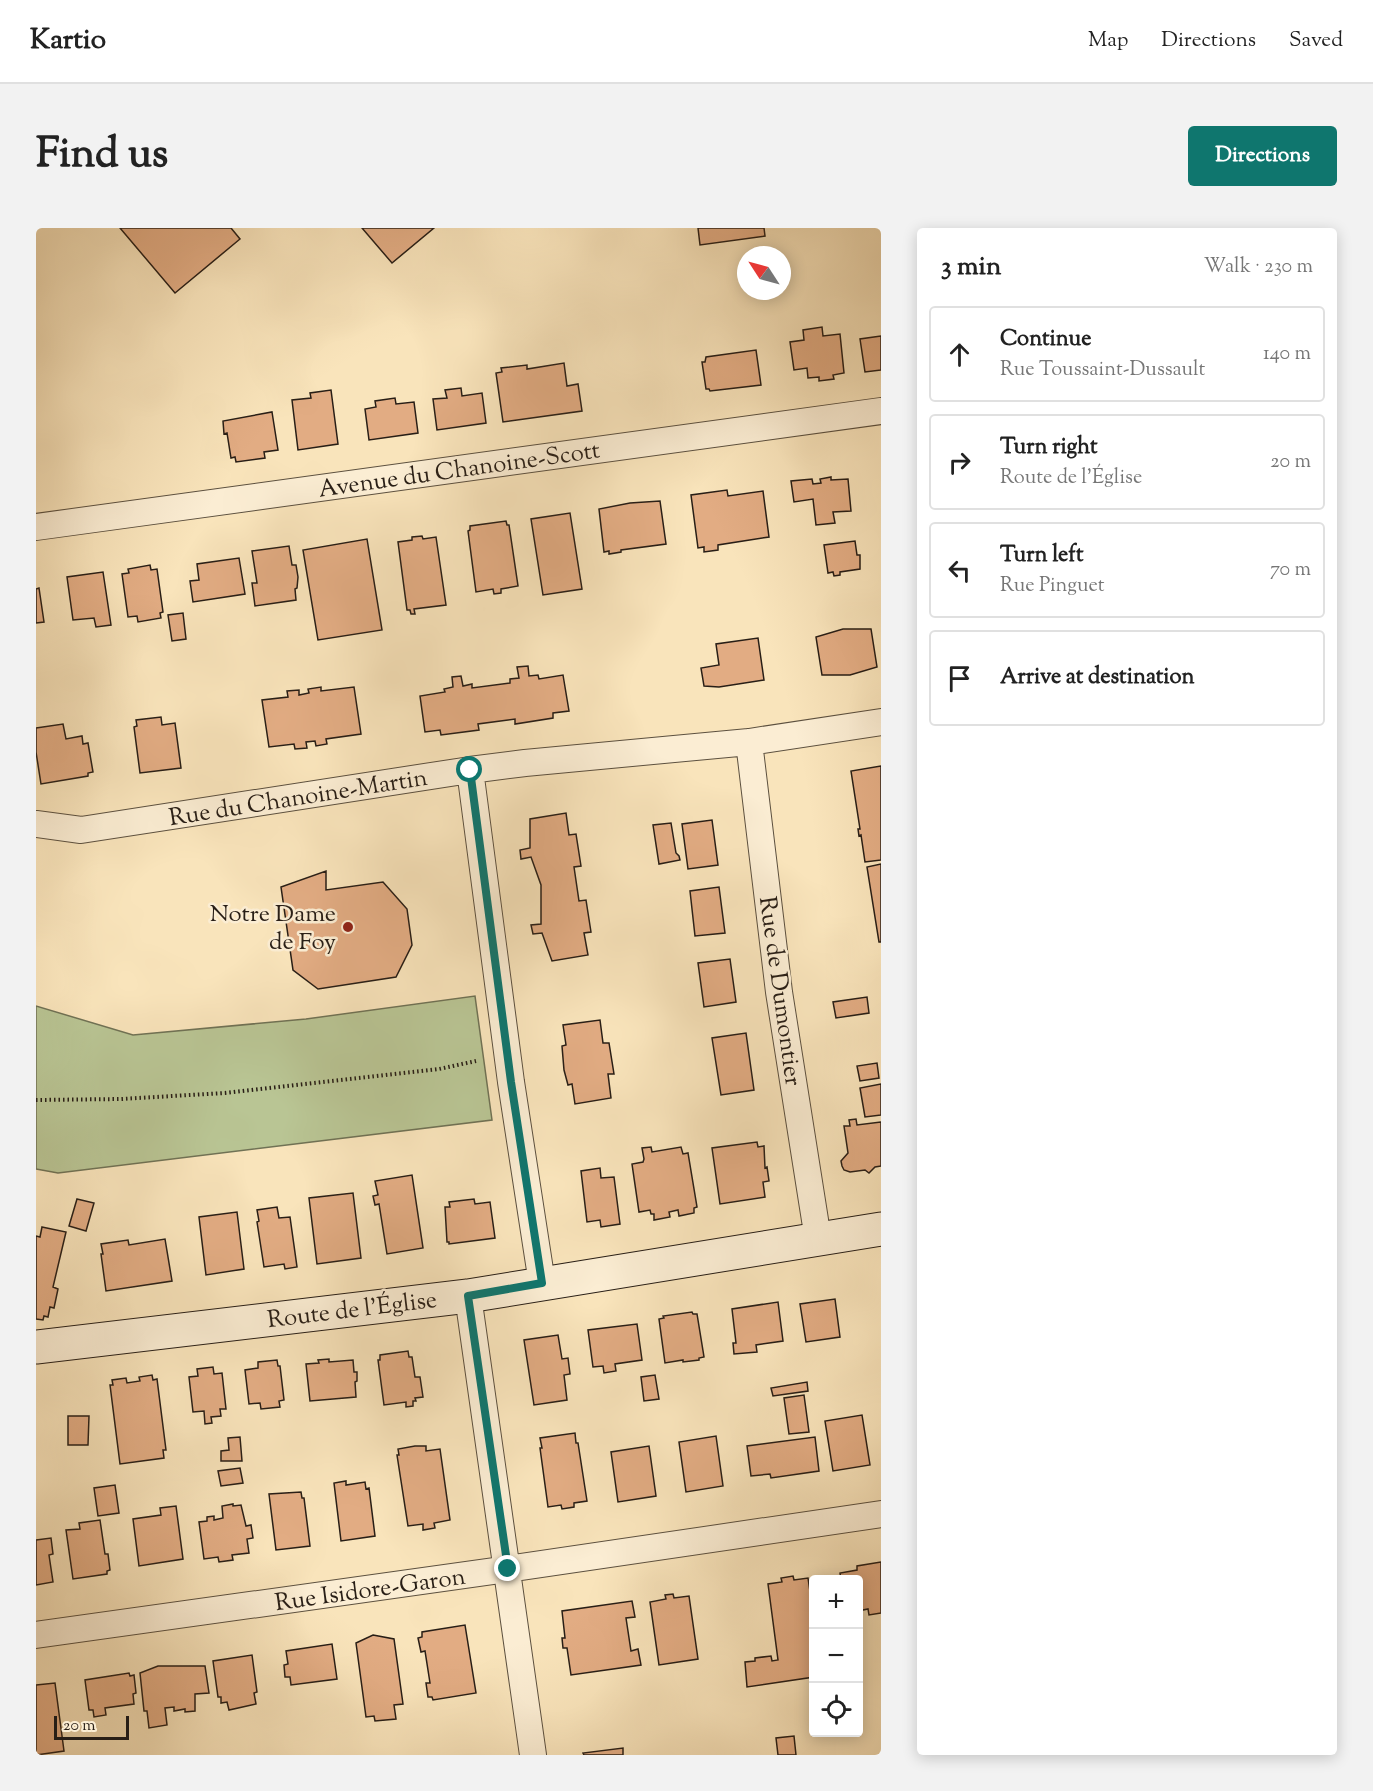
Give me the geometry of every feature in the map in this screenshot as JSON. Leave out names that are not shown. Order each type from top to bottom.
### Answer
[{"type":"main road","name":"Route de l'Église","points":[[36,1347],[468,1296],[881,1229]]},
{"type":"street","name":"Avenue du Chanoine-Scott","points":[[36,527],[881,411]]},
{"type":"street","name":"Rue du Chanoine-Martin","points":[[36,824],[81,830],[470,770],[749,742],[881,722]]},
{"type":"street","name":"Rue de Dumontier","points":[[749,742],[779,992],[818,1239]]},
{"type":"street","points":[[470,770],[509,1070],[542,1283]]},
{"type":"street","points":[[468,1296],[533,1755]]},
{"type":"street","name":"Rue Isidore-Garon","points":[[36,1635],[881,1514]]},
{"type":"path","points":[[36,1100],[121,1099],[225,1093],[439,1069],[476,1061]]},
{"type":"green space","points":[[475,996],[492,1120],[58,1173],[36,1169],[36,1006],[133,1035],[306,1019]]},
{"type":"building","points":[[120,228],[231,228],[240,239],[175,293]]},
{"type":"building","points":[[362,228],[434,228],[392,263]]},
{"type":"building","points":[[698,228],[764,228],[765,236],[700,245]]},
{"type":"building","points":[[822,327],[823,336],[840,334],[844,373],[833,375],[834,379],[819,381],[819,377],[808,378],[807,368],[794,370],[790,342],[804,340],[803,330]]},
{"type":"building","points":[[881,336],[881,370],[865,372],[860,339]]},
{"type":"building","points":[[756,350],[761,385],[710,391],[706,389],[702,362],[705,362],[706,357]]},
{"type":"building","points":[[564,363],[567,386],[578,384],[582,411],[503,422],[496,373],[502,372],[501,368],[527,365],[527,369]]},
{"type":"building","points":[[461,388],[462,396],[482,393],[486,423],[437,430],[433,399],[447,398],[445,390]]},
{"type":"building","points":[[331,390],[338,444],[298,450],[292,400],[311,398],[310,393]]},
{"type":"building","points":[[395,398],[396,404],[414,402],[418,433],[369,440],[365,409],[376,407],[375,401]]},
{"type":"building","points":[[272,412],[278,450],[264,452],[265,458],[236,462],[235,457],[231,458],[223,421]]},
{"type":"building","points":[[831,477],[831,480],[848,479],[851,511],[833,512],[835,523],[816,525],[813,499],[794,502],[791,481],[812,479],[813,484],[821,483],[820,479]]},
{"type":"building","points":[[727,490],[728,496],[763,491],[769,537],[718,545],[718,550],[704,552],[704,547],[698,548],[691,495]]},
{"type":"building","points":[[660,501],[666,544],[621,550],[621,552],[609,554],[609,551],[604,552],[599,509],[630,503]]},
{"type":"building","points":[[570,513],[582,589],[543,595],[531,519]]},
{"type":"building","points":[[506,521],[509,525],[518,586],[501,589],[501,593],[494,594],[493,589],[476,592],[468,531],[470,526]]},
{"type":"building","points":[[422,536],[423,539],[436,537],[446,605],[414,609],[415,614],[411,614],[410,610],[407,610],[398,542]]},
{"type":"building","points":[[367,539],[382,630],[318,640],[303,550]]},
{"type":"building","points":[[855,541],[857,555],[860,555],[860,569],[840,572],[840,575],[834,576],[833,572],[828,573],[824,545]]},
{"type":"building","points":[[289,546],[292,565],[296,565],[298,577],[295,589],[296,600],[255,606],[252,583],[257,583],[252,551]]},
{"type":"building","points":[[239,558],[245,594],[193,602],[190,581],[199,580],[197,564]]},
{"type":"building","points":[[150,565],[151,570],[157,569],[163,612],[160,613],[161,618],[138,622],[137,616],[128,617],[122,574],[129,573],[128,569]]},
{"type":"building","points":[[103,572],[111,625],[96,627],[94,618],[73,620],[67,577]]},
{"type":"building","points":[[39,588],[44,622],[36,623],[36,589]]},
{"type":"building","points":[[183,613],[186,639],[172,641],[168,615]]},
{"type":"building","points":[[843,629],[871,629],[877,667],[850,675],[822,675],[816,637]]},
{"type":"building","points":[[758,638],[764,680],[719,687],[704,686],[701,668],[719,665],[716,644]]},
{"type":"building","points":[[528,666],[529,676],[538,675],[539,679],[563,675],[569,711],[553,713],[553,718],[515,724],[515,719],[478,724],[479,730],[441,735],[440,730],[425,732],[420,696],[445,692],[444,689],[453,687],[452,677],[461,676],[463,686],[472,684],[472,688],[510,683],[510,679],[519,678],[517,667]]},
{"type":"building","points":[[321,687],[321,691],[354,687],[361,734],[326,739],[327,744],[316,746],[315,741],[306,742],[307,748],[295,749],[294,744],[269,747],[262,700],[288,697],[287,691],[299,690],[299,695],[309,693],[308,689]]},
{"type":"building","points":[[161,717],[162,725],[175,723],[181,768],[140,773],[134,727],[137,726],[136,720]]},
{"type":"building","points":[[63,724],[66,739],[82,736],[83,744],[88,743],[93,772],[88,773],[88,776],[41,784],[36,752],[36,728]]},
{"type":"building","points":[[881,766],[881,860],[865,862],[861,835],[859,836],[858,829],[860,829],[851,771]]},
{"type":"building","points":[[566,813],[569,835],[576,834],[581,866],[574,867],[579,901],[586,900],[591,932],[584,933],[588,955],[552,961],[542,933],[533,934],[531,925],[541,924],[541,885],[531,857],[521,859],[520,850],[530,848],[530,819]]},
{"type":"building","points":[[712,820],[718,865],[688,869],[682,824]]},
{"type":"building","points":[[671,823],[676,853],[680,860],[659,864],[653,825]]},
{"type":"building","points":[[881,864],[881,942],[879,942],[867,867]]},
{"type":"building","name":"Notre Dame de Foy","points":[[326,871],[326,890],[383,882],[407,909],[412,945],[396,977],[318,989],[293,970],[281,887]]},
{"type":"building","points":[[719,887],[725,933],[695,936],[690,891]]},
{"type":"building","points":[[730,959],[736,1002],[704,1007],[698,963]]},
{"type":"building","points":[[867,997],[869,1013],[836,1018],[833,1002]]},
{"type":"building","points":[[600,1020],[603,1043],[609,1043],[614,1074],[608,1074],[611,1098],[575,1104],[572,1084],[568,1085],[564,1070],[562,1046],[566,1045],[563,1025]]},
{"type":"building","points":[[746,1033],[754,1090],[721,1095],[712,1038]]},
{"type":"building","points":[[877,1063],[879,1078],[860,1081],[857,1066]]},
{"type":"building","points":[[881,1084],[881,1115],[865,1117],[860,1088]]},
{"type":"building","points":[[856,1119],[857,1125],[881,1122],[881,1166],[875,1167],[869,1173],[865,1170],[850,1172],[844,1170],[842,1166],[841,1161],[848,1153],[844,1126],[850,1126],[849,1120]]},
{"type":"building","points":[[757,1142],[758,1147],[764,1146],[765,1168],[767,1167],[769,1181],[763,1182],[765,1197],[720,1204],[712,1148]]},
{"type":"building","points":[[651,1147],[652,1152],[681,1147],[683,1154],[688,1153],[697,1207],[694,1208],[694,1213],[679,1216],[678,1210],[669,1212],[670,1217],[654,1220],[654,1214],[651,1214],[650,1210],[639,1212],[632,1164],[643,1162],[642,1148]]},
{"type":"building","points":[[600,1168],[601,1178],[614,1177],[620,1224],[601,1227],[600,1220],[587,1222],[581,1171]]},
{"type":"building","points":[[412,1175],[423,1248],[387,1254],[379,1204],[375,1205],[373,1196],[378,1195],[375,1181]]},
{"type":"building","points":[[353,1193],[361,1258],[317,1264],[309,1198]]},
{"type":"building","points":[[77,1199],[94,1203],[86,1231],[69,1226]]},
{"type":"building","points":[[474,1199],[475,1204],[490,1202],[495,1238],[449,1244],[445,1207],[450,1207],[449,1202]]},
{"type":"building","points":[[277,1207],[279,1218],[290,1217],[297,1267],[285,1269],[284,1264],[264,1267],[257,1210]]},
{"type":"building","points":[[237,1212],[244,1269],[206,1275],[199,1217]]},
{"type":"building","points":[[42,1227],[66,1232],[53,1287],[58,1289],[54,1308],[50,1307],[48,1317],[44,1316],[43,1320],[36,1319],[36,1236],[40,1237]]},
{"type":"building","points":[[165,1239],[172,1281],[106,1291],[101,1244],[128,1240],[129,1245]]},
{"type":"building","points":[[835,1299],[840,1337],[806,1342],[800,1304]]},
{"type":"building","points":[[778,1302],[783,1341],[756,1345],[757,1352],[734,1354],[733,1343],[736,1343],[732,1309]]},
{"type":"building","points":[[692,1312],[697,1314],[704,1357],[699,1360],[665,1363],[659,1319],[664,1318],[663,1316]]},
{"type":"building","points":[[637,1324],[642,1360],[615,1364],[616,1371],[604,1373],[603,1366],[593,1367],[588,1330]]},
{"type":"building","points":[[558,1335],[562,1359],[568,1358],[570,1374],[564,1375],[567,1400],[534,1405],[524,1340]]},
{"type":"building","points":[[408,1351],[409,1357],[412,1357],[415,1377],[420,1377],[423,1397],[415,1398],[413,1406],[406,1407],[406,1402],[384,1405],[378,1360],[380,1360],[380,1355]]},
{"type":"building","points":[[329,1359],[329,1362],[353,1360],[354,1372],[357,1372],[356,1397],[310,1401],[306,1364]]},
{"type":"building","points":[[277,1360],[280,1366],[284,1400],[279,1401],[280,1407],[261,1409],[260,1403],[249,1404],[245,1370],[258,1368],[258,1362]]},
{"type":"building","points":[[213,1367],[214,1374],[222,1373],[226,1409],[220,1409],[221,1416],[211,1417],[212,1423],[205,1424],[204,1411],[193,1412],[189,1377],[198,1376],[197,1369]]},
{"type":"building","points":[[152,1375],[153,1380],[157,1379],[166,1450],[163,1450],[164,1458],[120,1464],[110,1385],[113,1385],[112,1380],[126,1378],[127,1383],[140,1381],[139,1377]]},
{"type":"building","points":[[655,1375],[659,1399],[644,1401],[641,1377]]},
{"type":"building","points":[[807,1382],[808,1391],[773,1396],[771,1388]]},
{"type":"building","points":[[804,1395],[809,1432],[789,1434],[784,1398]]},
{"type":"building","points":[[862,1415],[870,1465],[833,1471],[825,1421]]},
{"type":"building","points":[[68,1416],[89,1416],[88,1445],[68,1445]]},
{"type":"building","points":[[575,1433],[587,1501],[574,1503],[574,1507],[562,1509],[561,1505],[548,1507],[540,1438]]},
{"type":"building","points":[[716,1436],[723,1486],[686,1492],[679,1442]]},
{"type":"building","points":[[240,1437],[242,1461],[221,1461],[221,1451],[229,1450],[228,1438]]},
{"type":"building","points":[[815,1437],[819,1471],[771,1478],[770,1474],[751,1476],[747,1446]]},
{"type":"building","points":[[426,1446],[426,1451],[440,1449],[450,1520],[434,1523],[435,1528],[423,1530],[423,1524],[408,1526],[397,1455],[399,1455],[398,1449]]},
{"type":"building","points":[[649,1446],[656,1496],[618,1502],[611,1452]]},
{"type":"building","points":[[240,1468],[243,1483],[221,1486],[218,1471]]},
{"type":"building","points":[[346,1481],[346,1485],[365,1482],[366,1489],[369,1488],[375,1536],[341,1541],[334,1483]]},
{"type":"building","points":[[115,1485],[119,1513],[98,1516],[94,1488]]},
{"type":"building","points":[[301,1492],[304,1498],[310,1546],[276,1550],[269,1494]]},
{"type":"building","points":[[233,1504],[233,1506],[241,1505],[246,1526],[251,1525],[253,1538],[247,1539],[249,1553],[232,1555],[233,1560],[219,1562],[218,1557],[204,1559],[199,1522],[207,1521],[207,1517],[214,1516],[214,1520],[223,1518],[222,1506]]},
{"type":"building","points":[[176,1506],[183,1559],[139,1566],[133,1519],[161,1515],[160,1508]]},
{"type":"building","points":[[100,1520],[110,1570],[107,1574],[73,1579],[66,1530],[80,1529],[79,1523]]},
{"type":"building","points":[[51,1538],[53,1554],[49,1555],[53,1582],[36,1585],[36,1540]]},
{"type":"building","points":[[881,1562],[881,1613],[869,1615],[868,1609],[863,1610],[863,1575],[840,1575],[840,1573],[857,1570],[857,1566]]},
{"type":"building","points":[[793,1576],[794,1580],[808,1578],[809,1678],[747,1687],[745,1662],[771,1656],[772,1661],[778,1660],[768,1584],[782,1582],[781,1578]]},
{"type":"building","points":[[673,1594],[674,1598],[689,1596],[698,1659],[659,1665],[650,1602],[666,1599],[665,1595]]},
{"type":"building","points":[[632,1601],[635,1617],[626,1618],[631,1651],[638,1649],[641,1665],[571,1675],[567,1648],[563,1648],[562,1638],[565,1638],[562,1611]]},
{"type":"building","points":[[465,1625],[476,1693],[433,1700],[432,1697],[428,1697],[426,1683],[430,1683],[425,1651],[421,1652],[418,1638],[422,1637],[422,1632]]},
{"type":"building","points":[[373,1635],[394,1639],[403,1704],[394,1705],[396,1719],[375,1721],[374,1716],[366,1717],[356,1643]]},
{"type":"building","points":[[332,1644],[337,1679],[291,1685],[290,1677],[285,1677],[284,1665],[288,1664],[286,1651]]},
{"type":"building","points":[[252,1655],[257,1692],[254,1693],[256,1704],[229,1710],[227,1702],[221,1703],[221,1697],[218,1697],[213,1661]]},
{"type":"building","points":[[158,1666],[205,1666],[209,1693],[195,1694],[195,1711],[185,1712],[185,1709],[174,1711],[174,1707],[165,1708],[167,1725],[149,1728],[147,1711],[144,1711],[140,1673]]},
{"type":"building","points":[[129,1673],[130,1676],[134,1675],[136,1693],[133,1694],[134,1704],[105,1708],[106,1715],[94,1717],[93,1710],[89,1710],[85,1680]]},
{"type":"building","points":[[55,1683],[64,1751],[36,1755],[36,1685]]},
{"type":"building","points":[[794,1736],[796,1755],[778,1755],[776,1738]]},
{"type":"building","points":[[623,1748],[623,1755],[584,1755],[583,1753]]},
{"type":"place","name":"Notre Dame de Foy","points":[[348,927]]},
{"type":"route","points":[[470,770],[511,1082],[542,1283],[468,1296],[508,1569]]}]
